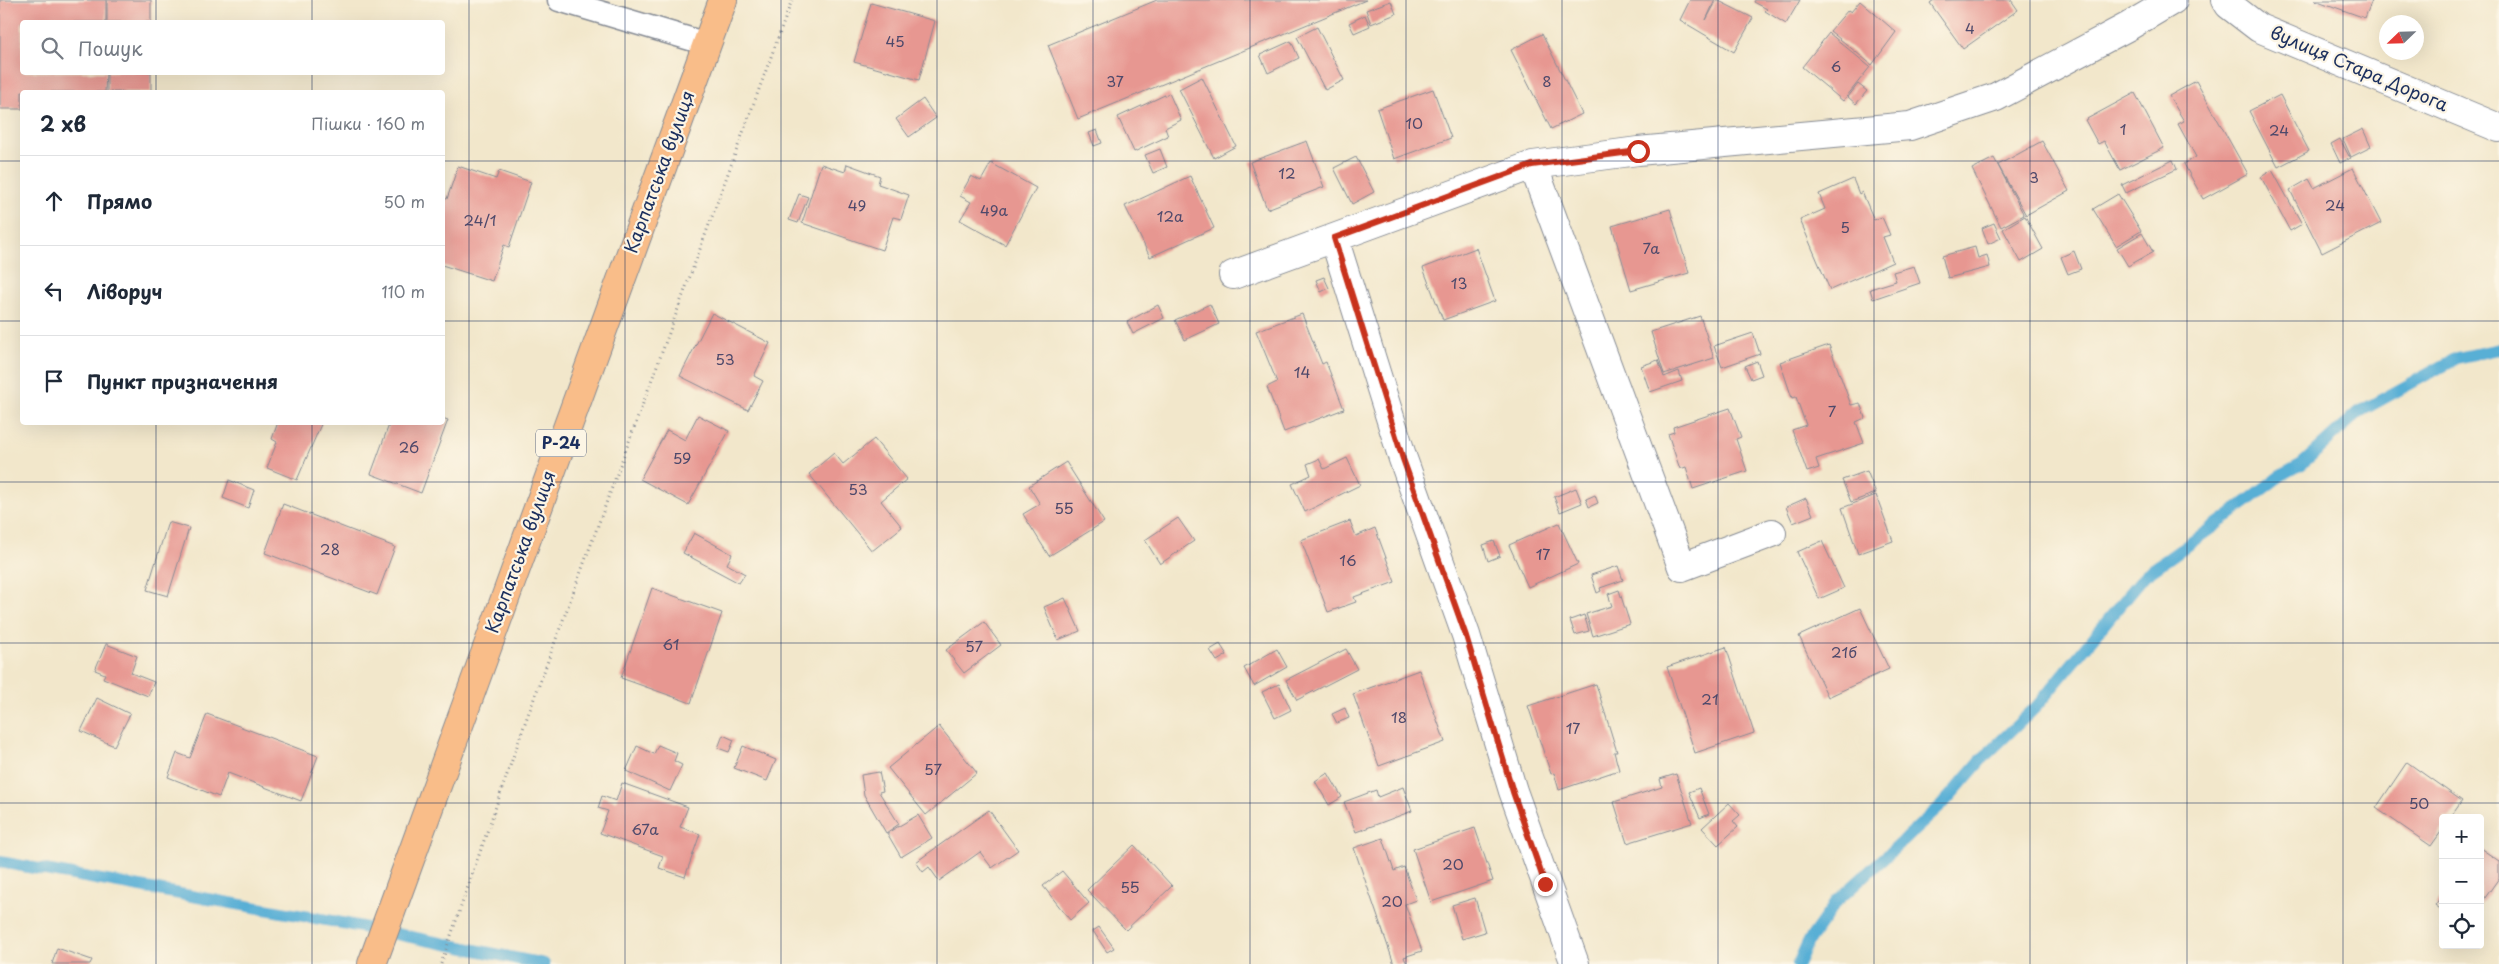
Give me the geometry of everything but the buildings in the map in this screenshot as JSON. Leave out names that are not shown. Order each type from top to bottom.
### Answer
[{"type":"main road","name":"Карпатська вулиця","points":[[372,964],[723,0]]},
{"type":"street","points":[[1233,275],[1532,165],[1638,151],[1910,126],[1996,97],[2129,26],[2173,0]]},
{"type":"street","name":"вулиця Стара Дорога","points":[[2226,0],[2229,5],[2259,28],[2499,128]]},
{"type":"street","points":[[1532,165],[1682,567],[1772,533]]},
{"type":"street","points":[[1334,238],[1403,459],[1466,636],[1513,792],[1575,964]]},
{"type":"lane","points":[[559,0],[707,44]]},
{"type":"path","points":[[441,964],[525,723],[792,0]]},
{"type":"waterway","points":[[1798,964],[1808,942],[1837,901],[1942,805],[1982,759],[2037,706],[2145,575],[2224,519],[2280,476],[2302,464],[2359,412],[2457,358],[2499,349]]},
{"type":"waterway","points":[[0,862],[332,921],[544,964]]},
{"type":"route","points":[[1545,884],[1513,792],[1466,636],[1403,459],[1334,238],[1532,165],[1638,151]]}]
